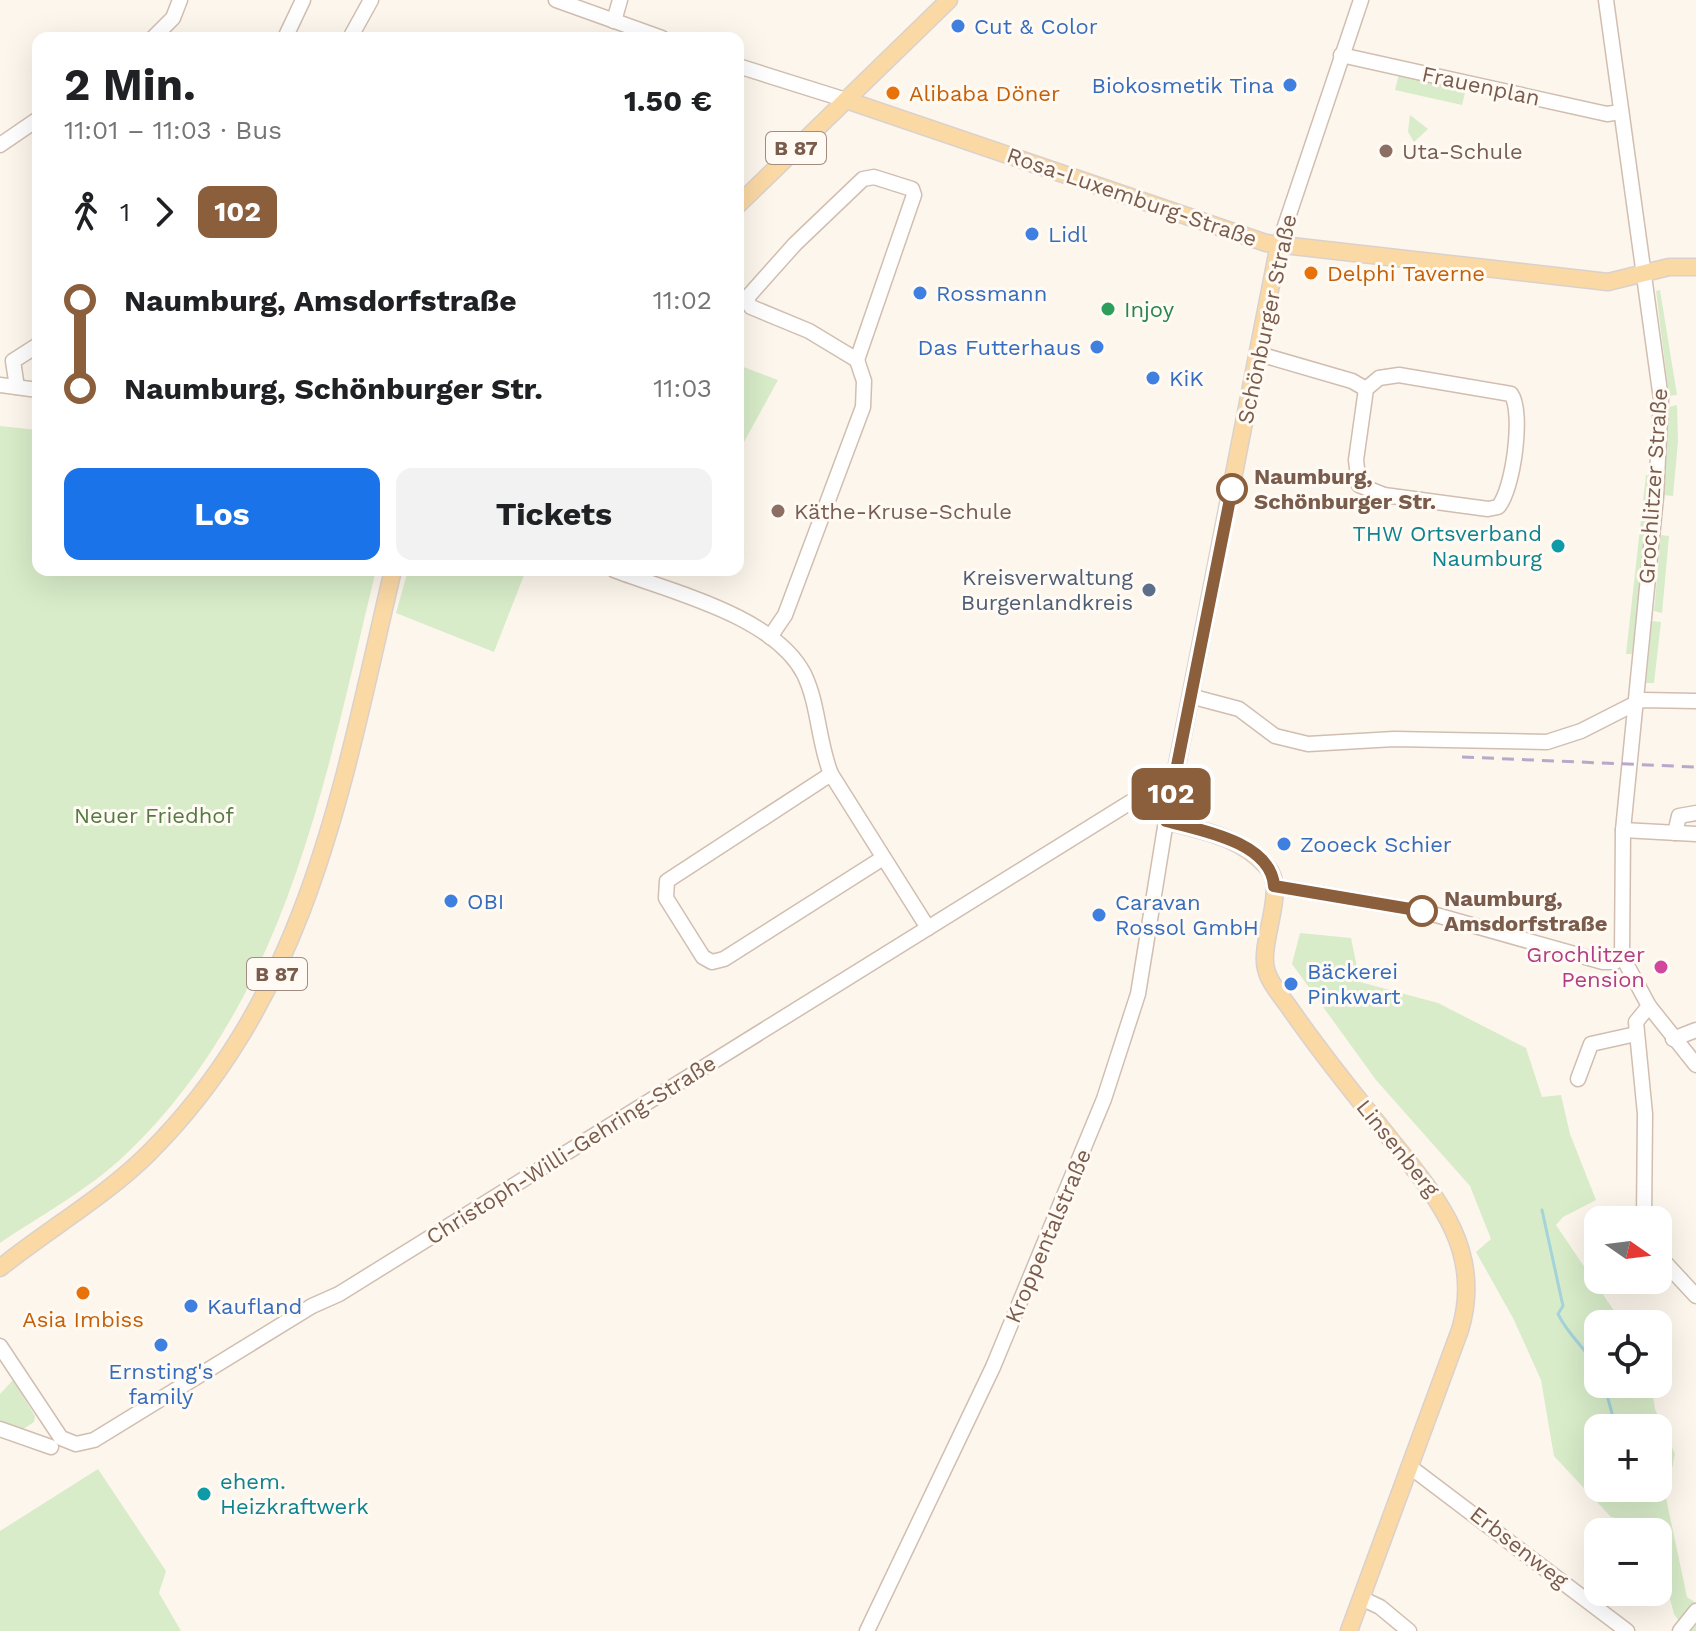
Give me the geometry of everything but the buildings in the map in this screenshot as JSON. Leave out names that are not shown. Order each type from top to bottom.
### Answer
[{"type":"main road","name":"B 87","points":[[744,199],[949,0]]},
{"type":"main road","name":"Rosa-Luxemburg-Straße","points":[[846,100],[1227,232],[1279,244],[1592,281],[1614,282],[1653,271],[1696,267]]},
{"type":"main road","name":"Schönburger Straße","points":[[1172,786],[1279,244]]},
{"type":"main road","name":"B 87","points":[[4,1261],[145,1157],[168,1133],[234,1048],[280,970],[298,924],[342,782],[392,576]]},
{"type":"main road","points":[[1172,786],[1166,821],[1238,842],[1269,869],[1274,886]]},
{"type":"main road","name":"Linsenberg","points":[[1274,886],[1265,958],[1267,974],[1315,1044],[1441,1202],[1466,1269],[1463,1319],[1349,1631]]},
{"type":"street","points":[[159,32],[173,18],[180,0]]},
{"type":"street","points":[[288,32],[303,0]]},
{"type":"street","points":[[353,32],[371,0]]},
{"type":"street","points":[[556,0],[645,32]]},
{"type":"street","points":[[614,21],[620,0]]},
{"type":"street","name":"Schönburger Straße","points":[[1279,244],[1361,0]]},
{"type":"street","name":"Grochlitzer Straße","points":[[1606,0],[1621,112],[1653,271],[1661,420],[1623,830],[1622,956]]},
{"type":"street","name":"Frauenplan","points":[[1341,55],[1607,114],[1621,112]]},
{"type":"street","points":[[744,68],[846,100]]},
{"type":"street","points":[[0,145],[32,123]]},
{"type":"street","points":[[770,637],[785,615],[863,407],[864,381],[857,360],[914,195],[912,189],[874,177],[863,179],[795,244],[746,299],[751,307],[809,331],[857,360]]},
{"type":"street","points":[[17,387],[13,361],[32,349]]},
{"type":"street","points":[[1259,354],[1352,381],[1366,389]]},
{"type":"street","points":[[1399,375],[1511,394],[1518,411],[1506,498],[1498,507],[1488,509],[1384,495],[1359,485],[1356,460],[1366,389],[1379,378],[1399,375]]},
{"type":"street","points":[[0,385],[32,389]]},
{"type":"street","points":[[629,576],[737,618],[770,637],[792,655],[803,673],[831,774],[928,928]]},
{"type":"street","points":[[1190,696],[1239,709],[1275,736],[1299,744],[1394,739],[1547,742],[1604,719],[1635,702],[1647,699],[1696,701]]},
{"type":"street","points":[[1604,719],[1632,734]]},
{"type":"street","points":[[831,774],[667,881],[666,898],[703,957],[712,962],[724,959],[883,858]]},
{"type":"street","name":"Christoph-Willi-Gehring-Straße","points":[[0,1346],[66,1441],[82,1444],[94,1440],[312,1306],[339,1294],[1150,790],[1172,786]]},
{"type":"street","points":[[1675,833],[1679,816],[1696,813]]},
{"type":"street","name":"Kroppentalstraße","points":[[867,1631],[993,1367],[1099,1113],[1138,994],[1166,821]]},
{"type":"street","points":[[1623,830],[1696,834]]},
{"type":"street","points":[[1274,886],[1422,911],[1603,962],[1615,962],[1622,956],[1649,1006],[1696,1065]]},
{"type":"street","points":[[1644,1206],[1645,1114],[1636,1022],[1649,1006]]},
{"type":"street","points":[[1673,1039],[1696,1030]]},
{"type":"street","points":[[1578,1079],[1580,1045],[1636,1034]]},
{"type":"street","points":[[1672,1270],[1696,1296]]},
{"type":"street","points":[[20,1435],[48,1419]]},
{"type":"street","points":[[0,1429],[51,1447]]},
{"type":"street","name":"Erbsenweg","points":[[1409,1466],[1627,1631]]},
{"type":"street","points":[[1361,1598],[1380,1607],[1409,1631]]},
{"type":"street","points":[[1680,1631],[1696,1611]]},
{"type":"green space","points":[[1399,74],[1466,89],[1462,105],[1395,90]]},
{"type":"green space","points":[[1410,115],[1428,129],[1414,142],[1408,132]]},
{"type":"green space","points":[[1660,290],[1677,395],[1669,396],[1656,291]]},
{"type":"green space","points":[[744,367],[778,380],[744,442]]},
{"type":"green space","points":[[1677,405],[1678,441],[1673,496],[1664,495],[1669,407]]},
{"type":"green space","name":"Neuer Friedhof","points":[[0,426],[32,429],[32,576],[375,576],[338,728],[292,883],[262,958],[225,1028],[180,1095],[124,1156],[80,1191],[0,1243]]},
{"type":"green space","points":[[1646,475],[1651,476],[1632,654],[1626,654]]},
{"type":"green space","points":[[1661,535],[1669,536],[1662,613],[1654,611]]},
{"type":"green space","points":[[406,576],[524,576],[494,652],[396,613]]},
{"type":"green space","points":[[1652,621],[1661,622],[1654,683],[1646,683]]},
{"type":"green space","points":[[1300,933],[1351,938],[1360,982],[1438,1003],[1526,1048],[1542,1097],[1561,1095],[1570,1134],[1596,1200],[1563,1217],[1556,1225],[1584,1266],[1584,1294],[1603,1294],[1614,1310],[1584,1310],[1584,1398],[1653,1398],[1657,1414],[1584,1414],[1584,1488],[1554,1456],[1541,1380],[1513,1318],[1476,1252],[1491,1239],[1470,1186],[1376,1080],[1292,964]]},
{"type":"green space","points":[[13,1380],[35,1416],[34,1422],[20,1431],[0,1424],[0,1394]]},
{"type":"green space","points":[[98,1469],[166,1571],[159,1593],[181,1631],[0,1631],[0,1531]]},
{"type":"green space","points":[[1597,1502],[1667,1502],[1670,1518],[1616,1518],[1611,1517]]},
{"type":"green space","points":[[1672,1526],[1687,1597],[1696,1603],[1696,1631],[1686,1631],[1674,1614]]},
{"type":"waterway","points":[[1542,1210],[1563,1306],[1558,1314],[1584,1350]]},
{"type":"waterway","points":[[1608,1398],[1612,1414]]},
{"type":"railway","points":[[1462,757],[1696,767]]},
{"type":"bus line","name":"102","points":[[1232,489],[1166,821],[1233,839],[1243,845],[1269,869],[1274,886],[1422,911]]},
{"type":"place","name":"Cut & Color","points":[[958,26]]},
{"type":"place","name":"Biokosmetik Tina","points":[[1290,85]]},
{"type":"place","name":"Alibaba Döner","points":[[893,93]]},
{"type":"place","name":"Uta-Schule","points":[[1386,151]]},
{"type":"place","name":"Lidl","points":[[1032,234]]},
{"type":"place","name":"Delphi Taverne","points":[[1311,273]]},
{"type":"place","name":"Rossmann","points":[[920,293]]},
{"type":"place","name":"Injoy","points":[[1108,309]]},
{"type":"place","name":"Das Futterhaus","points":[[1097,347]]},
{"type":"place","name":"KiK","points":[[1153,378]]},
{"type":"place","name":"Naumburg, Schönburger Str.","points":[[1232,489]]},
{"type":"place","name":"Käthe-Kruse-Schule","points":[[778,511]]},
{"type":"place","name":"THW Ortsverband Naumburg","points":[[1558,546]]},
{"type":"place","name":"Kreisverwaltung Burgenlandkreis","points":[[1149,590]]},
{"type":"place","name":"Zooeck Schier","points":[[1284,844]]},
{"type":"place","name":"OBI","points":[[451,901]]},
{"type":"place","name":"Naumburg, Amsdorfstraße","points":[[1422,911]]},
{"type":"place","name":"Caravan Rossol GmbH","points":[[1099,915]]},
{"type":"place","name":"Grochlitzer Pension","points":[[1661,967]]},
{"type":"place","name":"Bäckerei Pinkwart","points":[[1291,984]]},
{"type":"place","name":"Asia Imbiss","points":[[83,1293]]},
{"type":"place","name":"Kaufland","points":[[191,1306]]},
{"type":"place","name":"Ernsting's family","points":[[161,1345]]},
{"type":"place","name":"ehem. Heizkraftwerk","points":[[204,1494]]}]
